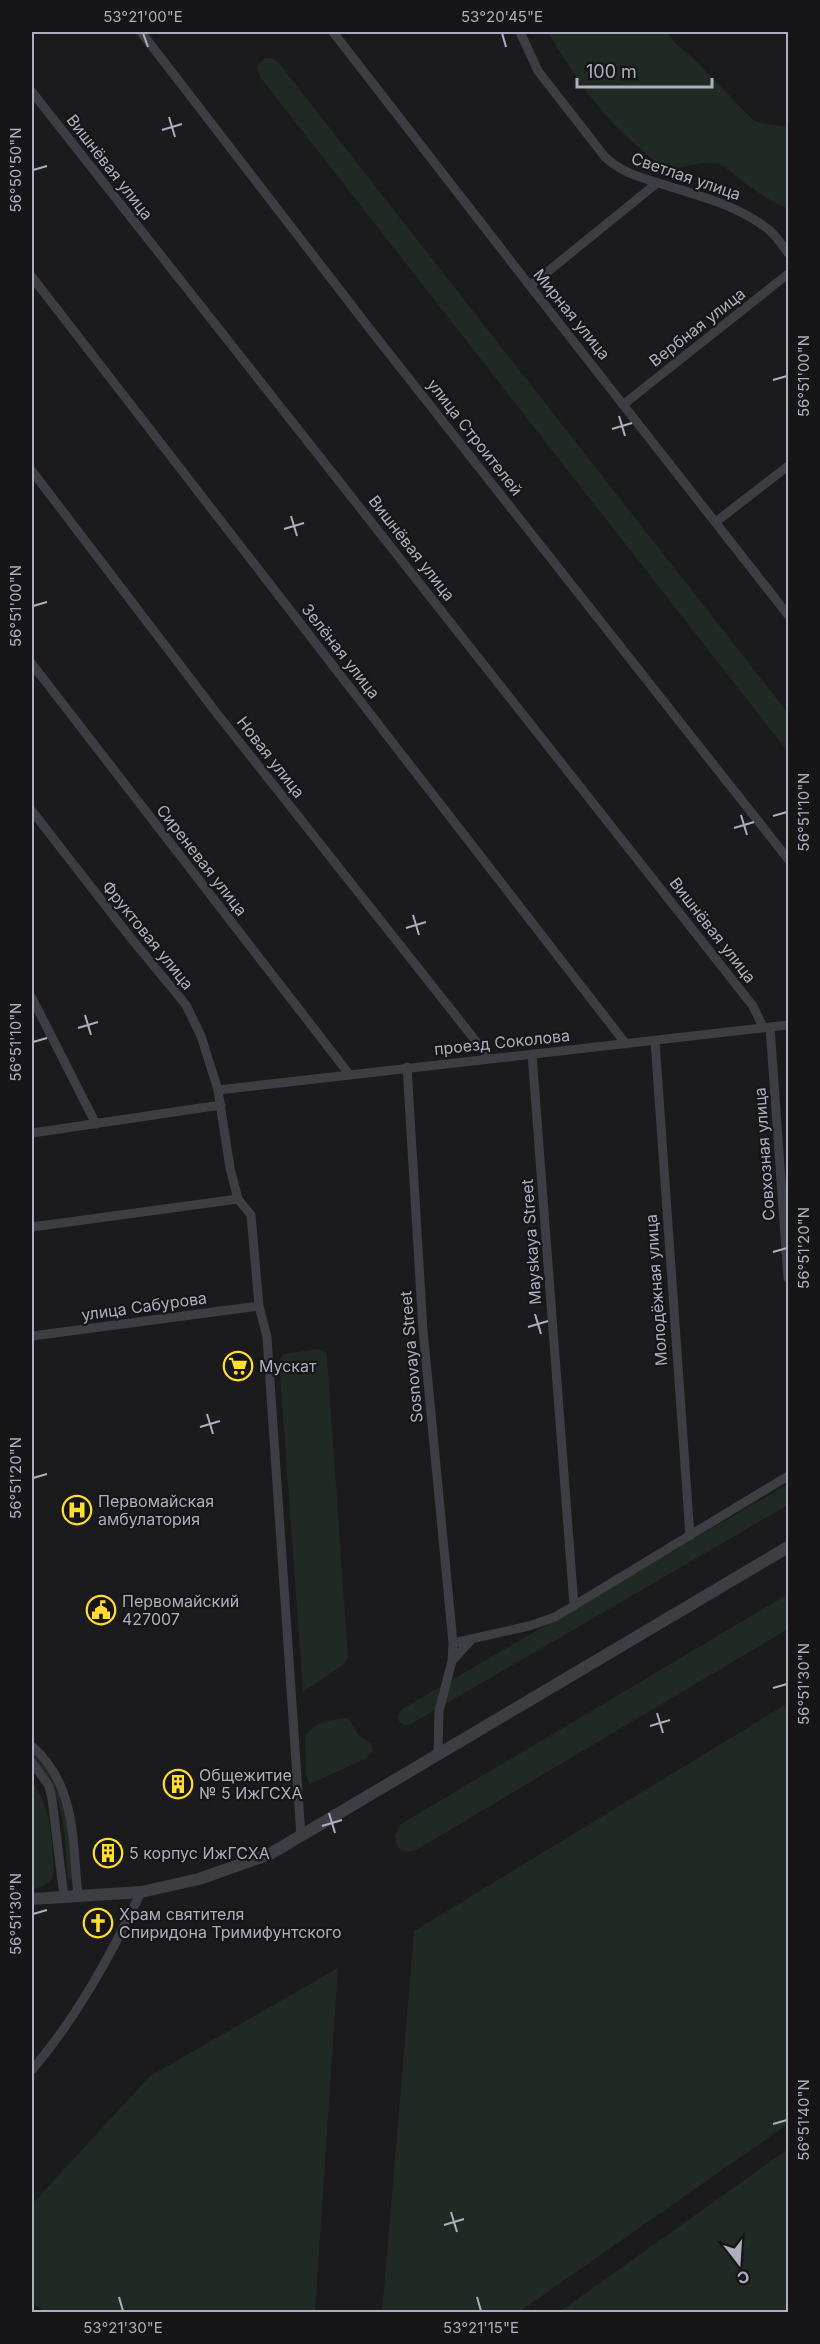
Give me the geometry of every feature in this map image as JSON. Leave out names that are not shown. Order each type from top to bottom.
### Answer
[{"type":"street","name":"улица Строителей","points":[[141,32],[373,333],[789,859]]},
{"type":"street","name":"Мирная улица","points":[[333,32],[789,615]]},
{"type":"street","name":"Светлая улица","points":[[520,32],[538,71],[605,157],[617,168],[631,175],[741,211],[769,230],[789,253]]},
{"type":"street","name":"Вишнёвая улица","points":[[32,92],[746,997],[767,1027]]},
{"type":"street","points":[[530,286],[657,183]]},
{"type":"street","name":"Вербная улица","points":[[624,404],[789,274]]},
{"type":"street","name":"Зелёная улица","points":[[32,277],[626,1044]]},
{"type":"street","points":[[717,521],[789,466]]},
{"type":"street","name":"Новая улица","points":[[32,471],[215,711],[490,1059]]},
{"type":"street","name":"Сиреневая улица","points":[[32,664],[349,1074]]},
{"type":"street","name":"Фруктовая улица","points":[[32,811],[129,937],[186,1005],[201,1036],[218,1090],[230,1168],[238,1199],[251,1215],[260,1306],[269,1356],[301,1836]]},
{"type":"street","points":[[32,998],[96,1124]]},
{"type":"street","name":"проезд Соколова","points":[[218,1090],[789,1025]]},
{"type":"street","name":"Совхозная улица","points":[[767,1027],[789,1278]]},
{"type":"street","name":"Молодёжная улица","points":[[655,1041],[690,1536]]},
{"type":"street","name":"Mayskaya Street","points":[[532,1054],[574,1606]]},
{"type":"street","name":"Sosnovaya Street","points":[[406,1067],[423,1330],[453,1643],[452,1661],[439,1711],[438,1754]]},
{"type":"street","points":[[32,1133],[221,1105]]},
{"type":"street","points":[[32,1227],[238,1199]]},
{"type":"street","name":"улица Сабурова","points":[[32,1336],[260,1306]]},
{"type":"street","points":[[453,1643],[542,1622],[574,1606],[789,1476]]},
{"type":"street","points":[[32,1899],[141,1892],[199,1879],[270,1854],[789,1547]]},
{"type":"street","points":[[452,1661],[472,1639]]},
{"type":"street","points":[[32,1746],[49,1764],[66,1797],[70,1812],[78,1896]]},
{"type":"street","points":[[32,1762],[48,1786],[52,1799],[64,1897]]},
{"type":"street","points":[[32,2070],[79,2006],[116,1945],[141,1892]]},
{"type":"shaded area","points":[[548,32],[667,32],[676,44],[693,58],[753,120],[788,127],[788,209],[763,196],[728,170],[714,163],[675,168],[654,161],[602,110],[579,80]]},
{"type":"shaded area","points":[[265,58],[272,58],[278,62],[788,713],[788,752],[260,77],[257,66]]},
{"type":"shaded area","points":[[318,1349],[326,1352],[327,1357],[348,1657],[343,1665],[303,1692],[279,1361],[283,1354]]},
{"type":"shaded area","points":[[788,1484],[788,1505],[411,1724],[400,1723],[397,1716],[402,1709]]},
{"type":"shaded area","points":[[788,1594],[788,1629],[416,1850],[407,1852],[399,1849],[394,1836],[401,1824]]},
{"type":"shaded area","points":[[788,1703],[788,2124],[519,2312],[382,2312],[414,1931]]},
{"type":"shaded area","points":[[348,1718],[359,1736],[371,1743],[373,1751],[367,1758],[310,1784],[306,1776],[305,1737],[316,1726]]},
{"type":"shaded area","points":[[32,1751],[44,1765],[60,1794],[68,1827],[73,1879],[68,1880],[64,1832],[57,1798],[34,1761]]},
{"type":"shaded area","points":[[32,1781],[47,1813],[54,1871],[47,1884],[32,1889]]},
{"type":"shaded area","points":[[338,1968],[315,2312],[44,2312],[32,2301],[32,2204],[150,2076]]},
{"type":"shaded area","points":[[788,2149],[788,2312],[559,2312]]},
{"type":"place","name":"Мускат","points":[[238,1366]]},
{"type":"place","name":"Первомайская амбулатория","points":[[77,1510]]},
{"type":"place","name":"Первомайский 427007","points":[[101,1610]]},
{"type":"place","name":"Общежитие № 5 ИжГСХА","points":[[178,1784]]},
{"type":"place","name":"5 корпус ИжГСХА","points":[[108,1853]]},
{"type":"place","name":"Храм святителя Спиридона Тримифунтского","points":[[98,1923]]}]
